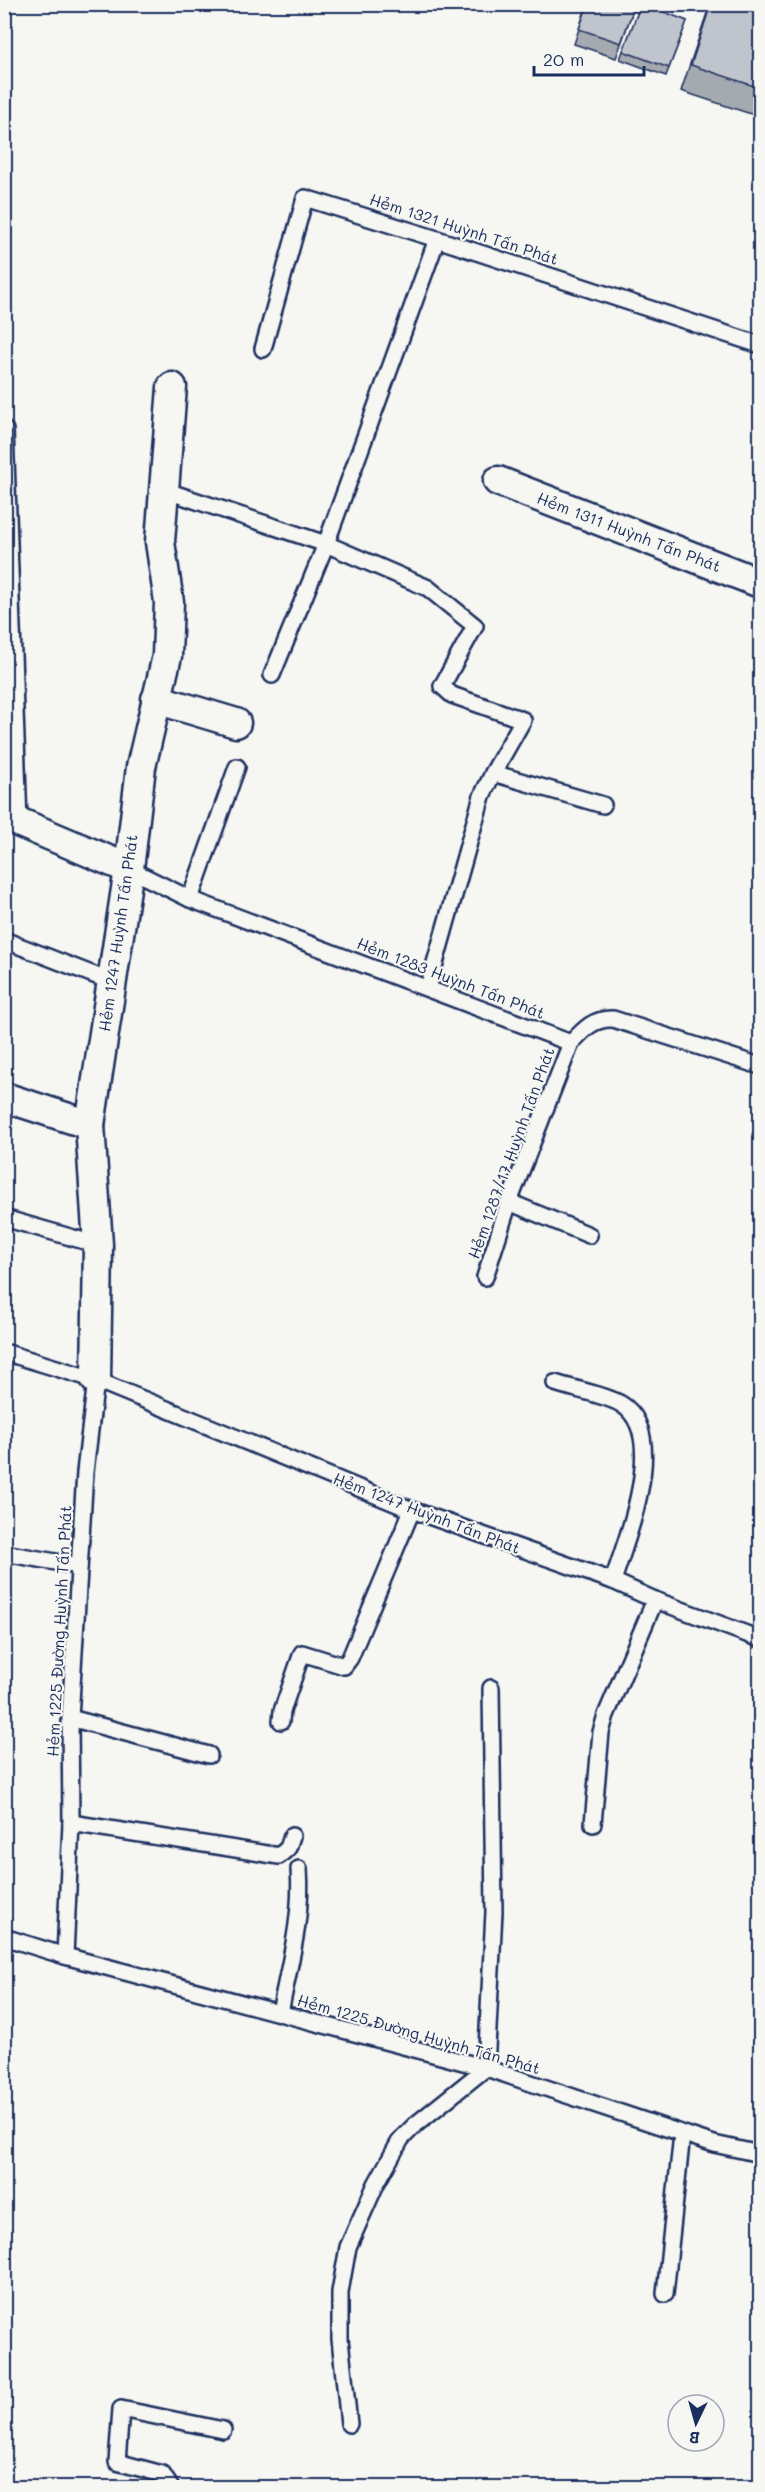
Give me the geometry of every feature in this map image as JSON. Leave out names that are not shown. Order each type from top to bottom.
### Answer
[{"type":"street","name":"Hẻm 1247 Huỳnh Tấn Phát","points":[[96,1380],[98,1245],[90,1125],[129,868],[141,767],[167,656],[170,629],[168,594],[160,542],[171,387]]},
{"type":"street","name":"Hẻm 1311 Huỳnh Tấn Phát","points":[[498,481],[760,583]]},
{"type":"street","points":[[156,699],[236,723]]},
{"type":"street","points":[[12,819],[129,868]]},
{"type":"street","points":[[4,1097],[90,1125]]},
{"type":"lane","name":"Hẻm 1321 Huỳnh Tấn Phát","points":[[263,349],[305,198],[760,345]]},
{"type":"lane","points":[[272,675],[326,544],[437,239]]},
{"type":"lane","points":[[5,430],[12,819]]},
{"type":"lane","points":[[164,490],[326,544],[428,588],[475,626],[442,687],[452,695],[523,720],[482,796],[428,988]]},
{"type":"lane","points":[[190,899],[237,767]]},
{"type":"lane","points":[[493,773],[603,805]]},
{"type":"lane","name":"Hẻm 1283 Huỳnh Tấn Phát","points":[[129,868],[190,899],[571,1043]]},
{"type":"lane","points":[[4,940],[112,982]]},
{"type":"lane","points":[[571,1043],[585,1028],[601,1018],[613,1019],[760,1066]]},
{"type":"lane","name":"Hẻm 1287/17 Huỳnh Tấn Phát","points":[[484,1277],[509,1202],[571,1043]]},
{"type":"lane","points":[[509,1202],[589,1235]]},
{"type":"lane","points":[[4,1218],[98,1245]]},
{"type":"lane","name":"Hẻm 1247 Huỳnh Tấn Phát","points":[[4,1352],[96,1380],[412,1510],[613,1581],[655,1600],[760,1639]]},
{"type":"lane","name":"Hẻm 1225 Đường Huỳnh Tấn Phát","points":[[65,1956],[70,1823],[70,1718],[85,1472],[96,1380]]},
{"type":"lane","points":[[555,1383],[621,1404],[636,1418],[643,1442],[644,1466],[613,1581]]},
{"type":"lane","points":[[281,1722],[282,1711],[302,1653],[309,1653],[344,1666],[350,1658],[412,1510]]},
{"type":"lane","points":[[4,1553],[79,1566]]},
{"type":"lane","points":[[593,1824],[601,1732],[606,1715],[655,1600]]},
{"type":"lane","points":[[349,2424],[340,2339],[340,2292],[348,2247],[376,2184],[401,2139],[486,2068],[494,1912],[491,1688]]},
{"type":"lane","points":[[70,1718],[209,1755]]},
{"type":"lane","points":[[70,1823],[279,1856],[288,1848],[292,1836]]},
{"type":"lane","points":[[280,2013],[298,1922],[301,1892],[299,1869]]},
{"type":"lane","name":"Hẻm 1225 Đường Huỳnh Tấn Phát","points":[[4,1936],[65,1956],[486,2068],[682,2134],[760,2154]]},
{"type":"lane","points":[[664,2294],[682,2134]]},
{"type":"lane","points":[[171,2487],[162,2474],[117,2462],[121,2409],[223,2430]]},
{"type":"building","points":[[588,4],[615,4],[633,10],[621,43],[579,29]]},
{"type":"building","points":[[641,4],[687,21],[669,68],[623,51]]},
{"type":"building","points":[[711,4],[760,4],[760,88],[691,65]]}]
